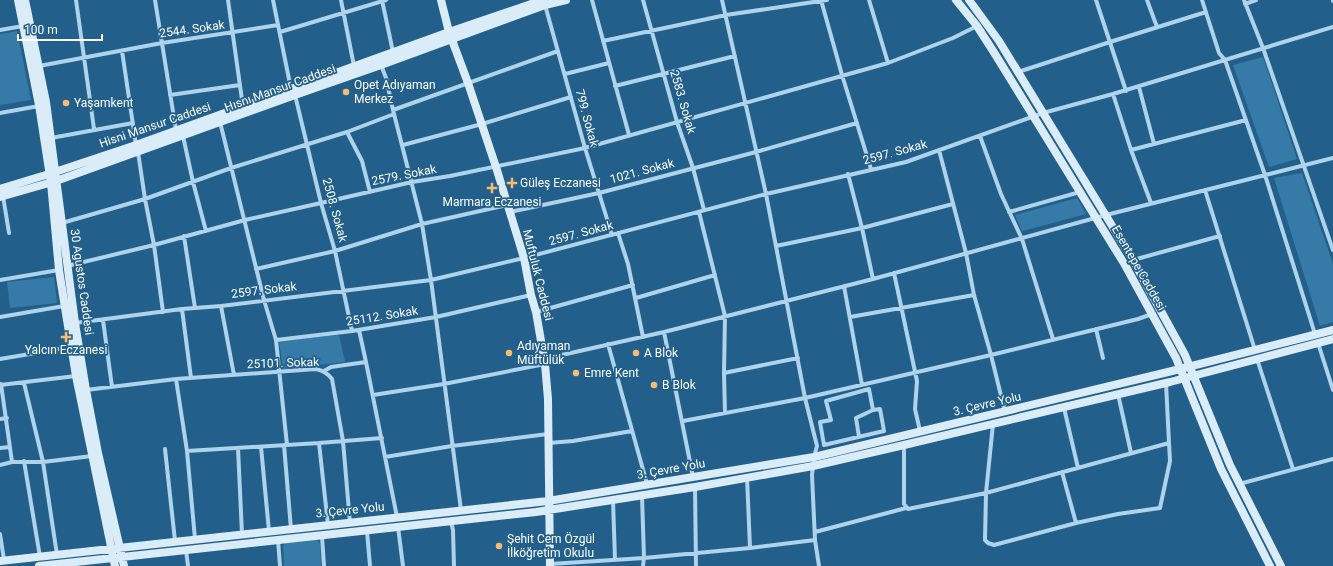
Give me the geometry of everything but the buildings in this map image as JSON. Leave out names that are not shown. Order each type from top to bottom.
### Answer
[{"type":"main road","name":"30 Agustos Caddesi","points":[[18,0],[62,223],[65,306],[76,376],[114,562]]},
{"type":"main road","name":"30 Agustos Caddesi","points":[[25,0],[39,66],[51,138],[52,173]]},
{"type":"main road","name":"Muftuluk Caddesi","points":[[441,0],[450,36],[482,124],[524,258],[536,312],[545,361],[549,444],[548,510],[550,565]]},
{"type":"main road","points":[[544,3],[566,0]]},
{"type":"main road","name":"Esentepe Caddesi","points":[[956,0],[976,26],[1125,265],[1176,358],[1219,464],[1270,566]]},
{"type":"main road","name":"Esentepe Caddesi","points":[[969,0],[992,30],[1133,260],[1185,355],[1239,484],[1281,566]]},
{"type":"main road","name":"Hisni Mansur Caddesi","points":[[1,190],[137,148],[176,130],[293,92],[354,67],[450,36],[544,3]]},
{"type":"main road","name":"Hısnı Mansur Caddesi","points":[[1,190],[54,182],[137,148],[183,136],[293,92],[382,65],[450,36]]},
{"type":"main road","name":"30 Agustos Caddesi","points":[[54,182],[63,268],[75,323],[98,453],[124,566]]},
{"type":"main road","name":"3. Çevre Yolu","points":[[2,560],[548,501],[814,457],[1190,367],[1333,330]]},
{"type":"main road","name":"3. Çevre Yolu","points":[[39,566],[114,562],[122,557],[548,510],[813,466],[1064,408],[1194,376],[1333,339]]},
{"type":"street","points":[[78,0],[94,129]]},
{"type":"street","points":[[155,0],[176,130]]},
{"type":"street","points":[[228,0],[243,107]]},
{"type":"street","name":"2508. Sokak","points":[[273,0],[293,92],[335,250],[352,331]]},
{"type":"street","points":[[340,0],[354,67]]},
{"type":"street","points":[[280,32],[383,0],[394,53]]},
{"type":"street","points":[[592,0],[629,135]]},
{"type":"street","name":"2583. Sokak","points":[[643,0],[677,122],[704,210]]},
{"type":"street","points":[[722,0],[766,194],[805,398],[817,446],[812,475],[815,532],[819,566]]},
{"type":"street","points":[[603,41],[726,15],[827,0]]},
{"type":"street","points":[[869,0],[888,63]]},
{"type":"street","points":[[1096,0],[1126,90]]},
{"type":"street","points":[[1147,0],[1157,27]]},
{"type":"street","points":[[1202,0],[1219,53],[1224,60],[1265,175],[1315,334]]},
{"type":"street","points":[[1256,0],[1244,2],[1263,48],[1333,250]]},
{"type":"street","points":[[822,1],[842,75],[871,169]]},
{"type":"street","name":"799. Sokak","points":[[544,3],[572,97],[585,148],[612,235]]},
{"type":"street","points":[[1018,72],[1206,12]]},
{"type":"street","name":"2544. Sokak","points":[[39,66],[162,43],[278,25]]},
{"type":"street","points":[[0,30],[23,26]]},
{"type":"street","name":"2579. Sokak","points":[[0,280],[63,268],[245,220],[321,202],[412,182],[496,167],[585,148],[888,63],[953,38],[976,26]]},
{"type":"street","name":"2597. Sokak","points":[[75,323],[431,280],[618,234],[766,194],[848,174],[906,162],[1043,114],[1333,27]]},
{"type":"street","points":[[122,51],[145,199],[154,245],[163,312]]},
{"type":"street","points":[[62,223],[145,199],[231,168],[347,132],[468,83],[558,51]]},
{"type":"street","points":[[615,86],[735,56]]},
{"type":"street","points":[[565,74],[609,63]]},
{"type":"street","points":[[382,65],[422,224],[431,280],[461,510]]},
{"type":"street","points":[[170,95],[240,85]]},
{"type":"street","points":[[1139,86],[1154,144]]},
{"type":"street","points":[[1113,94],[1131,150],[1151,203]]},
{"type":"street","points":[[403,145],[482,124],[572,97]]},
{"type":"street","points":[[0,113],[39,106]]},
{"type":"street","points":[[1131,150],[1246,120]]},
{"type":"street","points":[[220,122],[256,269],[276,340],[286,445],[291,529]]},
{"type":"street","points":[[51,138],[133,123]]},
{"type":"street","name":"1021. Sokak","points":[[256,269],[335,250],[422,224],[599,193],[756,152],[857,123]]},
{"type":"street","points":[[347,132],[362,161],[370,192]]},
{"type":"street","points":[[183,136],[206,231]]},
{"type":"street","points":[[980,136],[1009,212],[1022,239],[1053,339]]},
{"type":"street","points":[[939,150],[966,253],[974,295],[1005,412]]},
{"type":"street","points":[[373,395],[444,384],[545,361],[608,344],[664,332],[873,279],[1151,203],[1333,158]]},
{"type":"street","points":[[848,174],[873,279]]},
{"type":"street","points":[[1,190],[9,233]]},
{"type":"street","points":[[1205,190],[1255,350]]},
{"type":"street","points":[[1009,212],[1080,192]]},
{"type":"street","points":[[776,246],[862,228],[953,204]]},
{"type":"street","points":[[698,212],[725,316],[725,413]]},
{"type":"street","points":[[618,234],[628,264],[643,337]]},
{"type":"street","points":[[184,236],[196,308]]},
{"type":"street","points":[[1133,260],[1220,236]]},
{"type":"street","points":[[894,273],[916,372],[916,409],[920,431]]},
{"type":"street","points":[[636,298],[715,275]]},
{"type":"street","points":[[536,312],[633,285]]},
{"type":"street","points":[[844,286],[862,384]]},
{"type":"street","name":"25112. Sokak","points":[[276,340],[359,330],[436,317],[531,295]]},
{"type":"street","points":[[850,317],[974,295]]},
{"type":"street","points":[[0,317],[65,306]]},
{"type":"street","points":[[221,306],[234,375]]},
{"type":"street","points":[[182,309],[191,378]]},
{"type":"street","points":[[683,420],[805,398],[991,355],[1138,319],[1152,314]]},
{"type":"street","points":[[103,320],[112,387]]},
{"type":"street","points":[[1096,329],[1103,358]]},
{"type":"street","points":[[359,330],[398,517]]},
{"type":"street","points":[[664,332],[694,477]]},
{"type":"street","points":[[1318,343],[1333,390]]},
{"type":"street","points":[[608,344],[647,485]]},
{"type":"street","points":[[0,359],[72,347]]},
{"type":"street","points":[[724,373],[798,358]]},
{"type":"street","points":[[1257,359],[1293,469]]},
{"type":"street","points":[[324,371],[331,367],[366,362]]},
{"type":"street","name":"25101. Sokak","points":[[86,390],[176,379],[316,370],[324,371],[332,379],[343,441],[350,523]]},
{"type":"street","points":[[12,462],[1,384],[24,383],[76,376]]},
{"type":"street","points":[[176,379],[187,451],[195,539]]},
{"type":"street","points":[[24,383],[43,462],[57,555]]},
{"type":"street","points":[[993,424],[986,493],[985,540],[994,545],[1076,523],[1118,514],[1160,508],[1170,461],[1166,383]]},
{"type":"street","points":[[859,437],[856,418],[873,410],[880,409],[884,431],[859,437],[824,445],[820,422],[831,420],[826,400],[869,389],[873,410]]},
{"type":"street","points":[[839,390],[840,396]]},
{"type":"street","points":[[1118,394],[1131,453]]},
{"type":"street","points":[[1064,408],[1078,468]]},
{"type":"street","points":[[0,419],[7,418]]},
{"type":"street","points":[[549,444],[632,431]]},
{"type":"street","points":[[385,457],[452,446],[548,434]]},
{"type":"street","points":[[187,451],[382,438]]},
{"type":"street","points":[[319,443],[328,525]]},
{"type":"street","points":[[815,532],[906,508],[910,510],[986,493],[1169,443]]},
{"type":"street","points":[[904,445],[904,504],[906,508]]},
{"type":"street","points":[[0,448],[10,447]]},
{"type":"street","points":[[261,447],[269,531]]},
{"type":"street","points":[[165,448],[175,541]]},
{"type":"street","points":[[238,448],[242,534]]},
{"type":"street","points":[[0,465],[12,462],[43,462],[92,456]]},
{"type":"street","points":[[1239,484],[1333,459]]},
{"type":"street","points":[[24,461],[40,556]]},
{"type":"street","points":[[1062,472],[1076,523]]},
{"type":"street","points":[[747,477],[750,548]]},
{"type":"street","points":[[695,486],[696,566]]},
{"type":"street","points":[[642,495],[643,566]]},
{"type":"street","points":[[613,500],[616,560]]},
{"type":"street","points":[[451,521],[453,530],[454,566]]},
{"type":"street","points":[[398,527],[403,566]]},
{"type":"street","points":[[367,530],[370,566]]},
{"type":"street","points":[[0,534],[2,560]]},
{"type":"street","points":[[322,535],[324,566]]},
{"type":"street","points":[[278,540],[280,566]]},
{"type":"street","points":[[550,565],[644,558],[816,540]]},
{"type":"street","points":[[186,550],[188,566]]},
{"type":"shaded area","points":[[17,31],[31,100],[0,105],[0,34]]},
{"type":"shaded area","points":[[1263,57],[1297,159],[1269,167],[1233,65]]},
{"type":"shaded area","points":[[1302,173],[1333,264],[1333,322],[1320,326],[1274,178]]},
{"type":"shaded area","points":[[1077,198],[1086,214],[1022,231],[1015,215]]},
{"type":"shaded area","points":[[54,277],[57,303],[10,308],[7,282]]},
{"type":"shaded area","points":[[339,335],[345,362],[283,369],[279,341]]},
{"type":"shaded area","points":[[317,540],[320,544],[321,566],[284,566],[283,546],[285,543]]},
{"type":"place","name":"Opet Adıyaman Merkez","points":[[346,92]]},
{"type":"place","name":"Yaşamkent","points":[[66,103]]},
{"type":"place","name":"Güleş Eczanesi","points":[[512,183]]},
{"type":"place","name":"Marmara Eczanesi","points":[[492,188]]},
{"type":"place","name":"Yalcın Eczanesi","points":[[66,337]]},
{"type":"place","name":"Adıyaman Müftülük","points":[[509,353]]},
{"type":"place","name":"A Blok","points":[[636,353]]},
{"type":"place","name":"Emre Kent","points":[[576,373]]},
{"type":"place","name":"B Blok","points":[[654,385]]},
{"type":"place","name":"Şehit Cem Özgül İlköğretim Okulu","points":[[499,546]]}]
